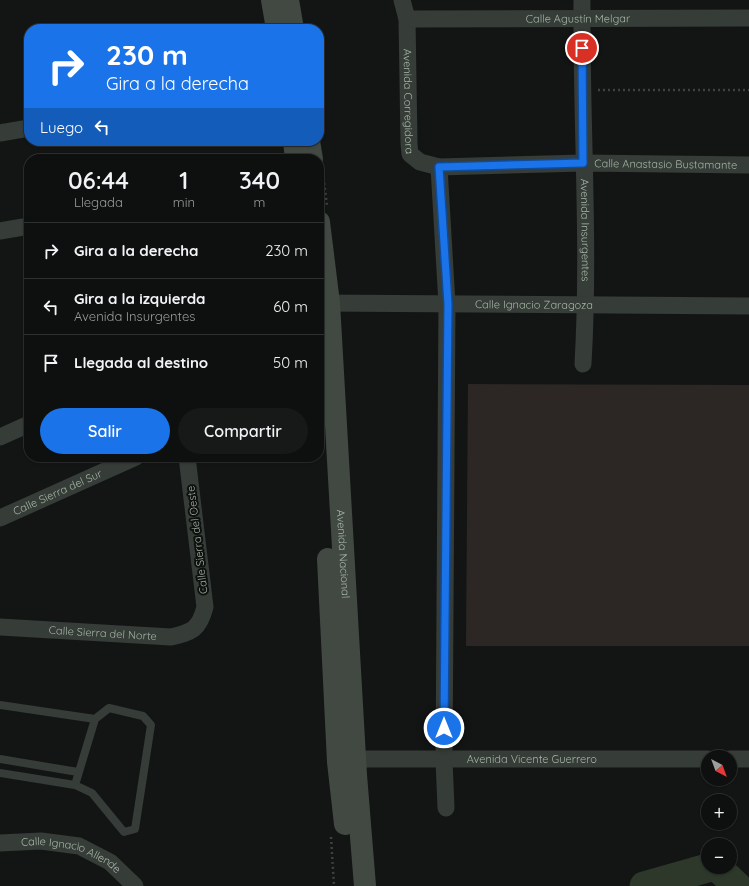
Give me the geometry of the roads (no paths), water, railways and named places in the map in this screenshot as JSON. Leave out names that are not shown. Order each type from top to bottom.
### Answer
[{"type":"main road","points":[[272,0],[276,24]]},
{"type":"main road","points":[[288,0],[292,24]]},
{"type":"main road","name":"Avenida Nacional","points":[[324,303],[347,761],[351,886]]},
{"type":"main road","name":"Avenida Nacional","points":[[324,448],[347,761],[365,886]]},
{"type":"street","name":"Avenida Corregidora","points":[[402,0],[407,19],[410,154],[420,162],[439,167]]},
{"type":"street","name":"Avenida Insurgentes","points":[[582,0],[586,304],[583,364]]},
{"type":"street","name":"Calle Agustín Melgar","points":[[407,19],[582,20],[749,18]]},
{"type":"street","points":[[0,133],[24,129]]},
{"type":"street","name":"Calle Anastasio Bustamante","points":[[439,167],[583,163],[749,165]]},
{"type":"street","points":[[439,167],[448,304],[444,760],[446,808]]},
{"type":"street","points":[[0,231],[24,227]]},
{"type":"street","name":"Calle Ignacio Zaragoza","points":[[324,303],[749,306]]},
{"type":"street","points":[[0,437],[24,426]]},
{"type":"street","name":"Calle Sierra del Sur","points":[[0,518],[125,462]]},
{"type":"street","name":"Calle Sierra del Oeste","points":[[188,462],[204,607],[201,622]]},
{"type":"street","name":"Calle Sierra del Norte","points":[[0,627],[171,637],[190,632],[201,622]]},
{"type":"street","name":"Avenida Vicente Guerrero","points":[[347,761],[367,759],[701,759]]},
{"type":"street","points":[[737,759],[749,759]]},
{"type":"street","name":"Calle Ignacio Allende","points":[[1,846],[41,842],[79,846],[110,862],[135,886]]},
{"type":"lane","points":[[0,705],[95,719]]},
{"type":"lane","points":[[0,773],[75,785],[92,792],[124,832],[136,829],[151,725],[143,716],[109,708],[95,719],[75,785]]},
{"type":"lane","points":[[0,758],[78,772]]},
{"type":"waterway","points":[[644,886],[701,870]]},
{"type":"waterway","points":[[724,874],[737,886]]}]
